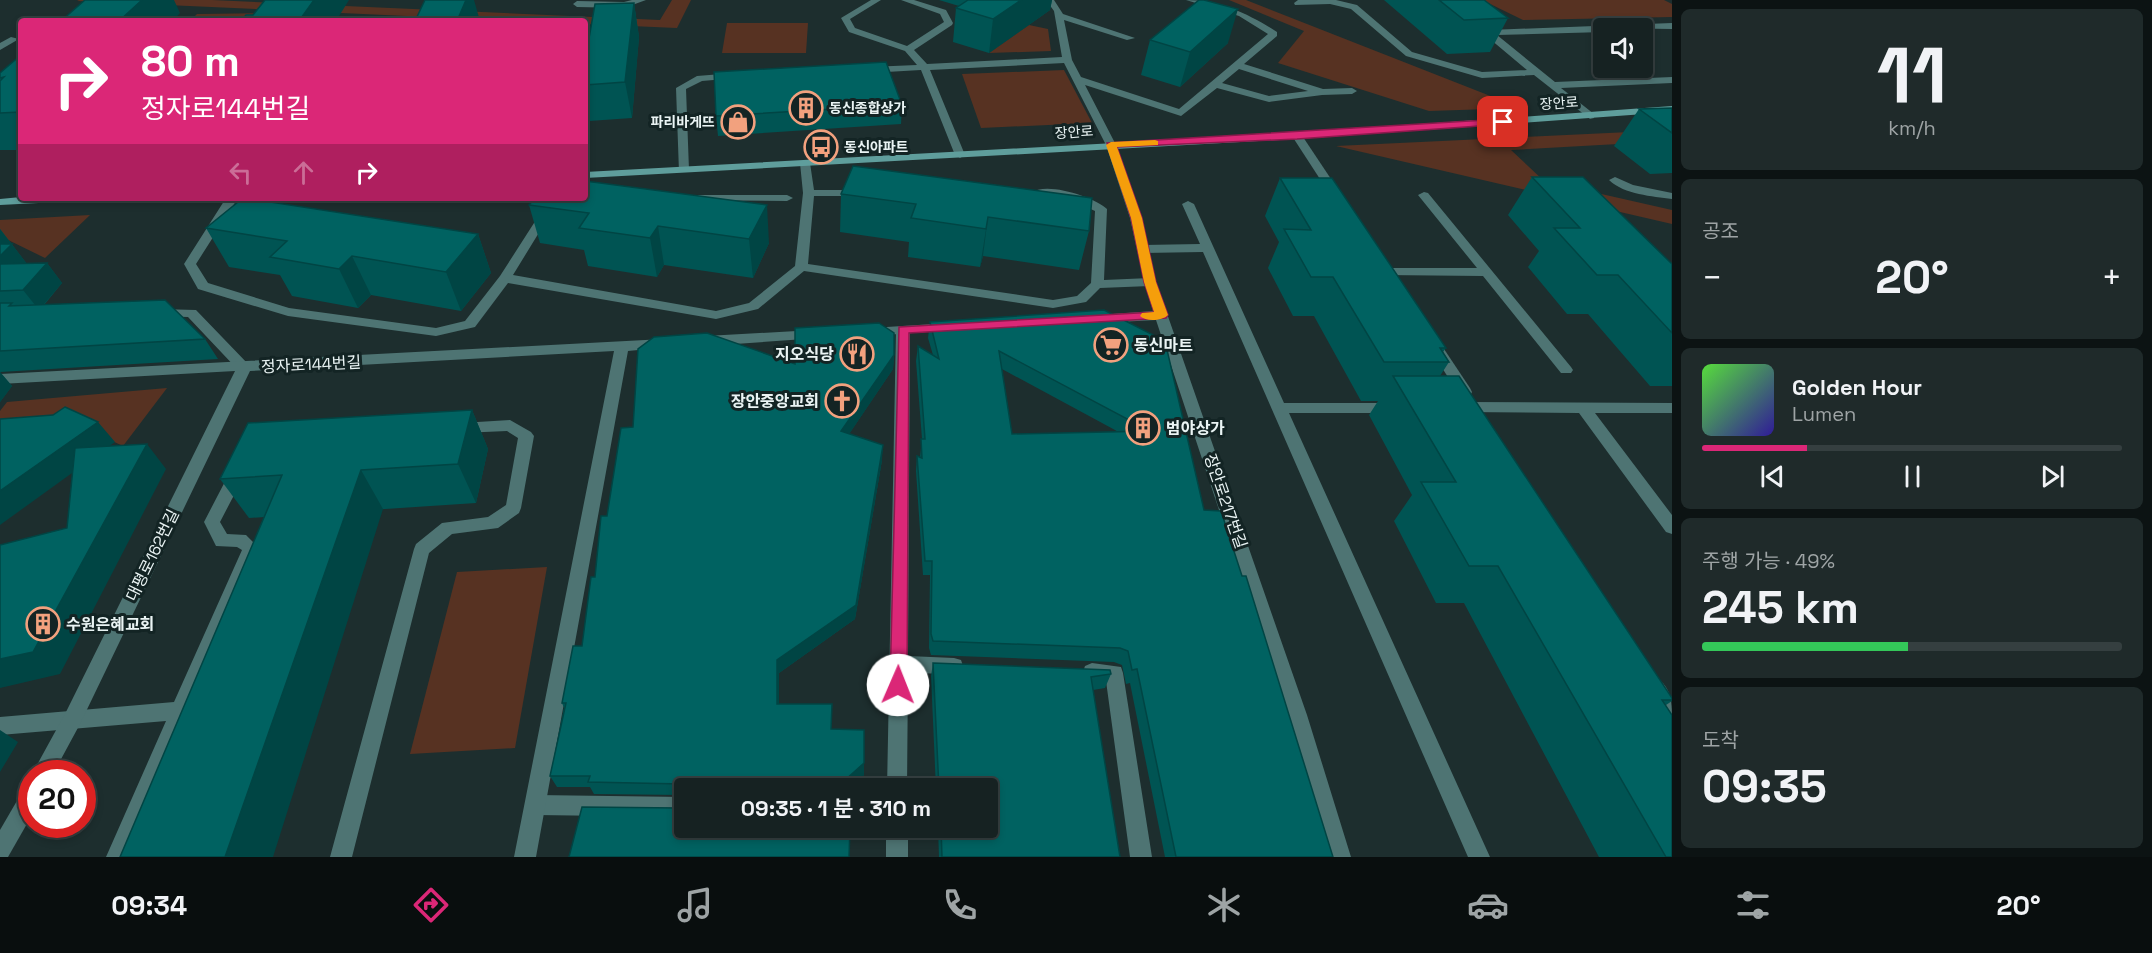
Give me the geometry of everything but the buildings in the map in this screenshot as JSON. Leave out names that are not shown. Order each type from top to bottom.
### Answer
[{"type":"main road","name":"장안로","points":[[588,175],[1297,136],[1672,109]]},
{"type":"main road","points":[[0,202],[19,201]]},
{"type":"street","points":[[577,4],[624,6],[642,0]]},
{"type":"street","points":[[877,0],[845,18],[852,30],[908,49],[924,67],[960,155]]},
{"type":"street","points":[[905,0],[943,12],[949,23],[908,49]]},
{"type":"street","name":"장안로217번길","points":[[1050,0],[1059,16],[1067,60],[1111,145],[1136,218],[1150,282],[1298,716],[1340,857]]},
{"type":"street","points":[[1077,79],[1181,113],[1274,34],[1242,14],[1190,0]]},
{"type":"street","points":[[1298,3],[1330,1],[1354,7],[1409,54],[1482,75],[1538,72]]},
{"type":"street","points":[[1059,16],[1130,38]]},
{"type":"street","points":[[1471,20],[1590,116]]},
{"type":"street","points":[[1653,27],[1672,26]]},
{"type":"street","points":[[1488,33],[1593,29]]},
{"type":"street","points":[[0,47],[14,39]]},
{"type":"street","points":[[853,70],[1067,60]]},
{"type":"street","points":[[1237,65],[1322,92]]},
{"type":"street","points":[[683,170],[681,88],[700,78],[747,76]]},
{"type":"street","points":[[1555,86],[1672,80]]},
{"type":"street","points":[[1215,84],[1269,99],[1322,92],[1352,91]]},
{"type":"street","points":[[1297,136],[1342,204]]},
{"type":"street","points":[[505,278],[716,315],[753,306],[801,267],[809,193],[805,163]]},
{"type":"street","points":[[1615,180],[1630,188],[1672,196]]},
{"type":"street","points":[[809,193],[867,193]]},
{"type":"street","points":[[801,267],[1053,304],[1081,300],[1097,284],[1101,209],[1064,193],[1030,193]]},
{"type":"street","points":[[1424,195],[1566,370]]},
{"type":"street","points":[[678,197],[787,198]]},
{"type":"street","points":[[230,201],[190,264],[203,286],[288,312],[436,332],[470,324],[505,278],[547,211],[569,201]]},
{"type":"street","points":[[1188,204],[1479,857]]},
{"type":"street","points":[[1143,249],[1208,248]]},
{"type":"street","points":[[1400,292],[1384,268],[1487,272]]},
{"type":"street","points":[[1097,284],[1150,282]]},
{"type":"street","points":[[143,314],[190,313],[244,368]]},
{"type":"street","points":[[1079,320],[1162,315]]},
{"type":"street","points":[[856,333],[962,326]]},
{"type":"street","points":[[897,778],[903,330]]},
{"type":"street","name":"정자로144번길","points":[[0,379],[244,368],[833,334]]},
{"type":"street","points":[[1431,340],[1488,427]]},
{"type":"street","points":[[525,857],[622,346]]},
{"type":"street","name":"대평로162번길","points":[[50,760],[73,718],[244,368]]},
{"type":"street","points":[[1279,408],[1406,408]]},
{"type":"street","points":[[1452,408],[1672,408]]},
{"type":"street","points":[[1582,408],[1672,527]]},
{"type":"street","points":[[341,857],[422,549],[448,528],[492,524],[513,508],[526,436],[510,425],[439,429]]},
{"type":"street","points":[[117,857],[250,548],[240,540],[222,541],[212,522],[242,463]]},
{"type":"street","points":[[899,664],[970,667]]},
{"type":"street","points":[[1078,671],[1114,673],[1141,857]]},
{"type":"street","points":[[1647,674],[1672,713]]},
{"type":"street","points":[[0,726],[73,718],[179,711]]},
{"type":"street","points":[[536,805],[674,807]]},
{"type":"street","points":[[0,851],[18,819]]},
{"type":"street","points":[[897,838],[897,857]]},
{"type":"shaded area","points":[[212,0],[660,20],[672,0],[691,0],[677,28],[588,24],[588,18],[452,18],[77,1]]},
{"type":"shaded area","points":[[1229,0],[1246,0],[1521,108],[1429,111],[1278,63],[1304,31]]},
{"type":"shaded area","points":[[1482,0],[1664,0],[1672,4],[1672,17],[1523,20]]},
{"type":"shaded area","points":[[275,13],[271,18],[193,18],[197,14]]},
{"type":"shaded area","points":[[727,23],[808,23],[806,53],[722,53]]},
{"type":"shaded area","points":[[1029,25],[1048,29],[1051,51],[989,53]]},
{"type":"shaded area","points":[[1064,70],[1092,123],[981,128],[962,74]]},
{"type":"shaded area","points":[[1672,130],[1672,141],[1511,150],[1544,181],[1672,210],[1672,224],[1336,146]]},
{"type":"shaded area","points":[[90,215],[45,258],[0,236],[0,220]]},
{"type":"shaded area","points":[[167,388],[123,446],[82,427],[0,440],[0,411],[7,402]]},
{"type":"shaded area","points":[[547,567],[515,748],[410,754],[457,572]]},
{"type":"slow traffic","points":[[1147,316],[1162,315],[1150,282],[1136,218],[1111,145],[1155,143]]},
{"type":"place","name":"동신종합상가","points":[[806,108]]},
{"type":"place","name":"파리바게뜨","points":[[738,122]]},
{"type":"place","name":"동신아파트","points":[[821,147]]},
{"type":"place","name":"동신마트","points":[[1111,345]]},
{"type":"place","name":"지오식당","points":[[857,354]]},
{"type":"place","name":"장안중앙교회","points":[[842,401]]},
{"type":"place","name":"범야상가","points":[[1143,428]]},
{"type":"place","name":"수원은혜교회","points":[[43,624]]},
{"type":"route","points":[[898,685],[903,330],[1162,315],[1150,282],[1136,218],[1111,145],[1297,136],[1503,122]]}]
